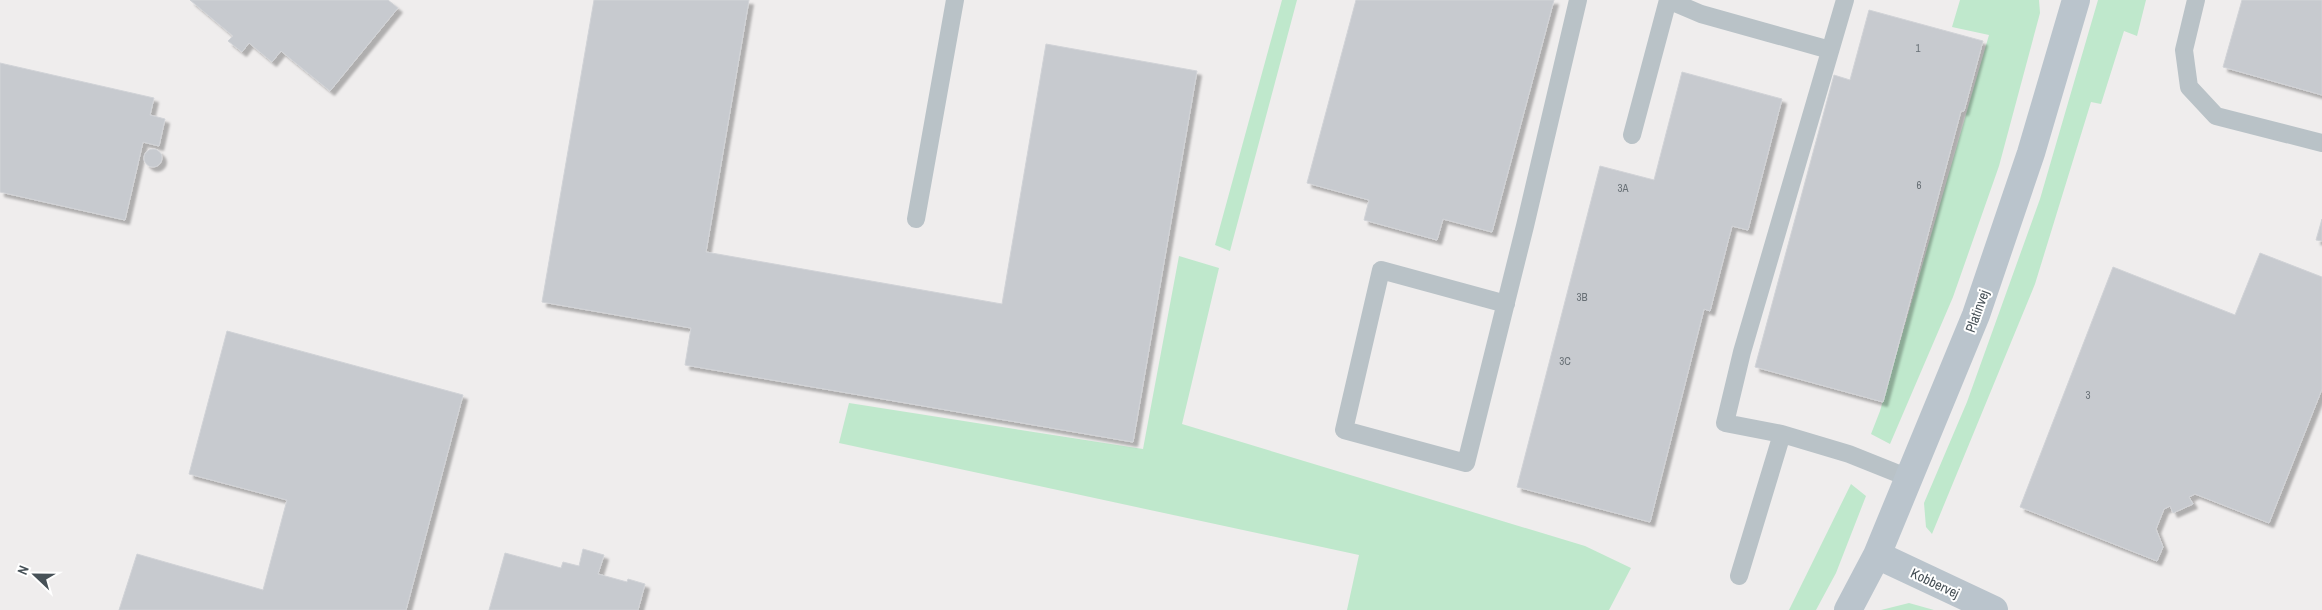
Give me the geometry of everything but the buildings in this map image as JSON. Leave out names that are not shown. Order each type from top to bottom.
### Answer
[{"type":"street","name":"Platinvej","points":[[1848,610],[1877,555],[1976,315],[2031,154],[2076,0]]},
{"type":"street","name":"Kobbervej","points":[[1877,555],[1994,610]]},
{"type":"lane","points":[[916,219],[954,0]]},
{"type":"lane","points":[[1506,304],[1381,270],[1344,430],[1466,463],[1506,304],[1578,0]]},
{"type":"lane","points":[[1632,135],[1668,0],[1701,14],[1830,50]]},
{"type":"lane","points":[[1845,0],[1742,352],[1725,423],[1782,434],[1849,454],[1909,478]]},
{"type":"lane","points":[[2196,0],[2184,50],[2189,86],[2216,116],[2322,143]]},
{"type":"lane","points":[[1739,576],[1782,434]]},
{"type":"green space","points":[[1282,0],[1297,0],[1230,251],[1215,245]]},
{"type":"green space","points":[[1960,0],[2039,0],[2040,13],[1999,166],[1953,297],[1890,444],[1871,434],[1880,411],[1989,35],[1952,27]]},
{"type":"green space","points":[[2098,0],[2146,0],[2137,36],[2124,31],[2101,104],[2091,102],[2035,284],[1932,534],[1926,527],[1924,503],[1967,402],[2040,199]]},
{"type":"green space","points":[[1179,256],[1219,268],[1182,424],[1585,546],[1631,568],[1609,610],[1347,610],[1359,555],[839,443],[849,403],[1143,449]]},
{"type":"green space","points":[[1851,484],[1866,496],[1836,573],[1816,610],[1789,610]]},
{"type":"green space","points":[[1909,603],[1934,610],[1881,610]]}]
